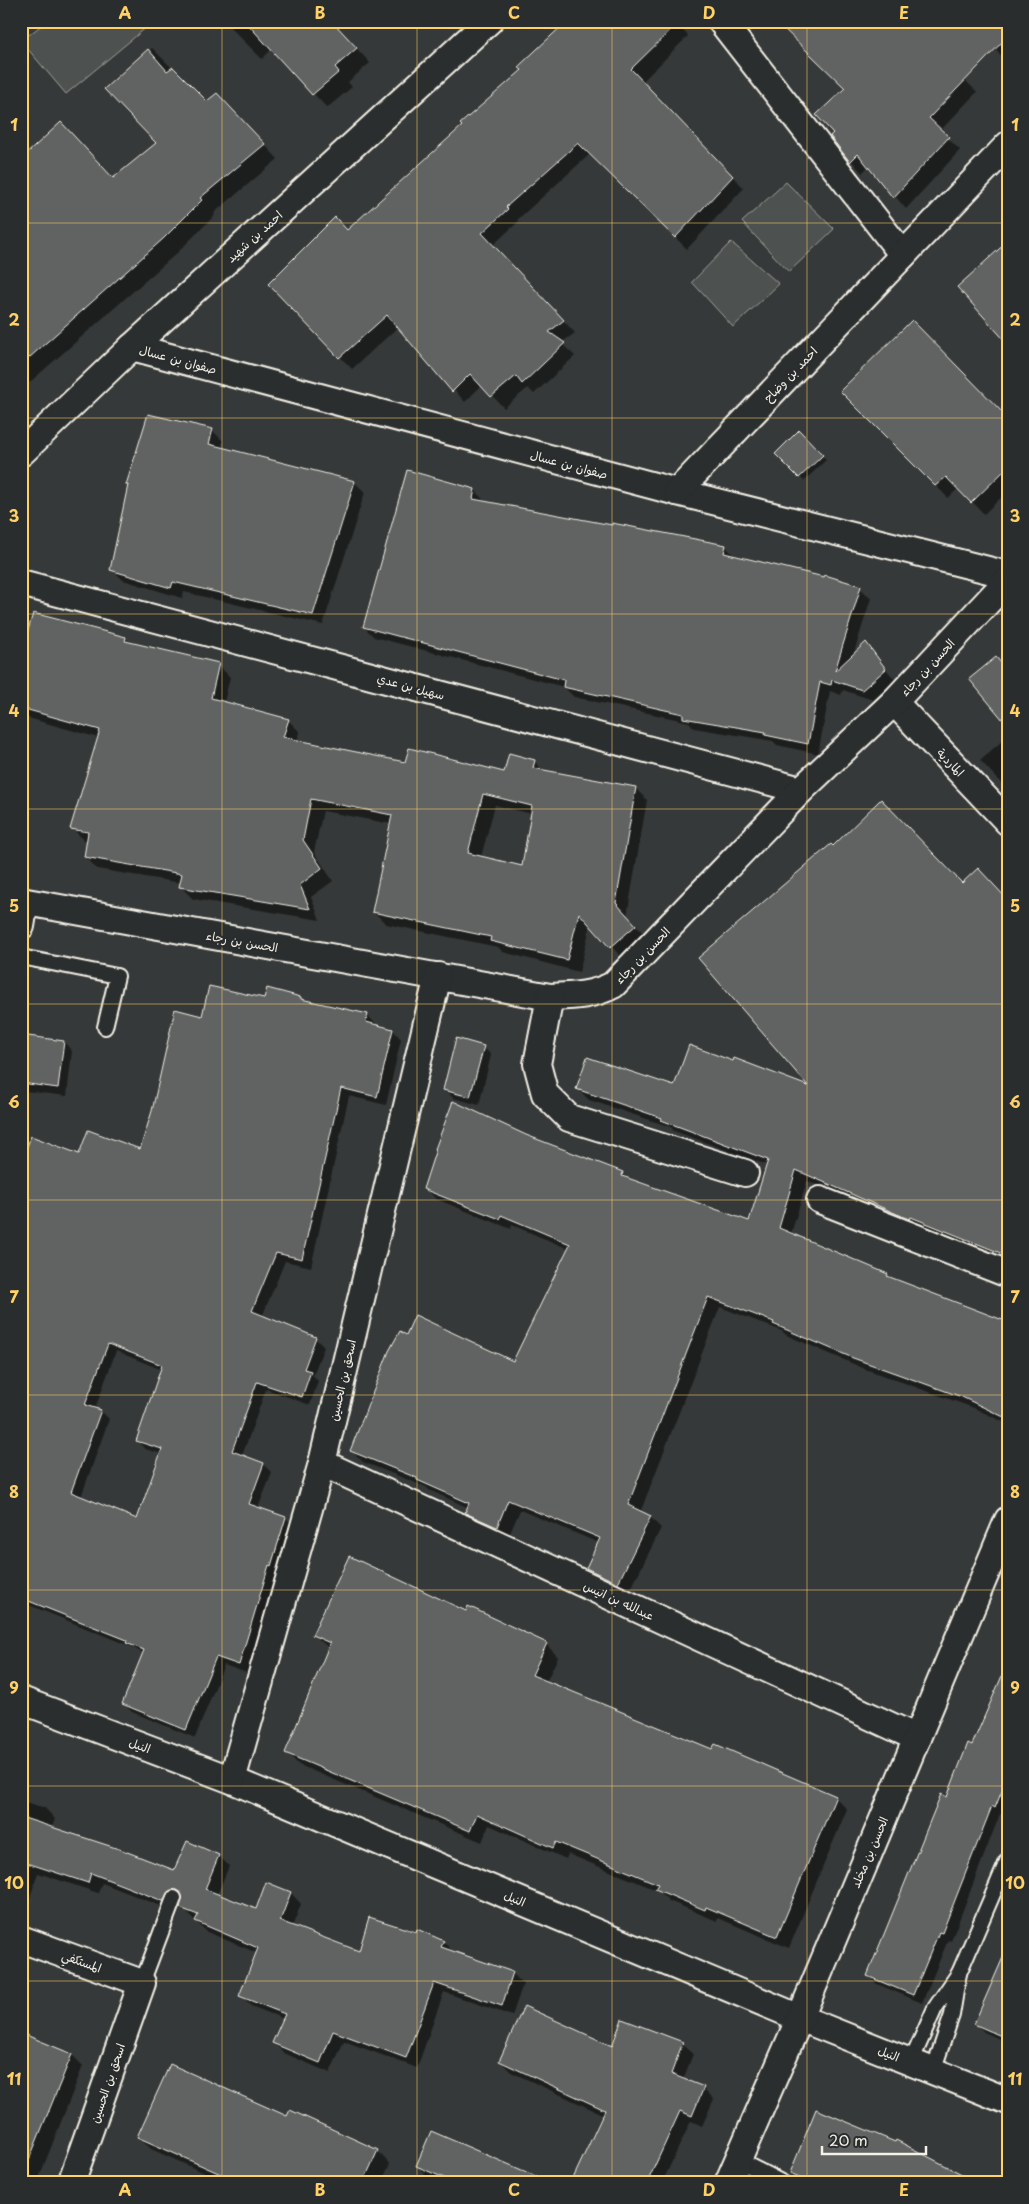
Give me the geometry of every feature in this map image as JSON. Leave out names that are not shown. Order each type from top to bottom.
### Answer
[{"type":"street","name":"احمد بن شهيد","points":[[21,453],[132,347],[489,21]]},
{"type":"street","points":[[721,21],[903,255]]},
{"type":"street","name":"احمد بن وضاح","points":[[677,492],[1008,145]]},
{"type":"street","name":"صفوان بن عسال","points":[[132,347],[677,492],[1008,575]]},
{"type":"street","name":"الحسن بن رجاء","points":[[23,910],[438,976],[550,996],[588,995],[601,992],[613,985],[801,790],[894,702],[1008,580]]},
{"type":"street","name":"سهيل بن عدي","points":[[21,583],[801,790]]},
{"type":"street","name":"الماردية","points":[[894,702],[1008,822]]},
{"type":"street","name":"اسحق بن الحسين","points":[[232,1780],[322,1463],[438,976]]},
{"type":"street","points":[[550,996],[536,1064],[545,1094],[570,1118],[745,1173]]},
{"type":"street","points":[[820,1200],[1008,1274]]},
{"type":"street","name":"عبدالله بن انيس","points":[[322,1463],[916,1738]]},
{"type":"street","name":"الحسن بن مخلد","points":[[733,2171],[800,2018],[1008,1520]]},
{"type":"street","name":"النيل","points":[[21,1700],[232,1780],[800,2018],[1008,2101]]},
{"type":"street","name":"المستكفي","points":[[21,1940],[142,1983]]},
{"type":"street","name":"اسحق بن الحسين","points":[[71,2183],[142,1983]]},
{"type":"lane","points":[[21,957],[117,976],[105,1027]]},
{"type":"lane","points":[[922,2066],[935,2008],[959,1973],[1008,1859]]},
{"type":"lane","points":[[142,1983],[174,1898]]},
{"type":"lane","points":[[922,2066],[952,2015],[959,1973]]},
{"type":"lane","points":[[733,2171],[783,2183]]},
{"type":"shaded area","points":[[47,21],[154,21],[66,94],[21,41]]},
{"type":"shaded area","points":[[786,182],[834,229],[789,272],[742,222]]},
{"type":"shaded area","points":[[731,242],[779,284],[733,327],[692,282]]},
{"type":"building","points":[[245,21],[332,21],[357,48],[335,67],[339,72],[312,95]]},
{"type":"building","points":[[567,21],[680,21],[631,69],[733,176],[675,238],[578,143],[506,207],[508,209],[482,233],[564,320],[549,332],[565,343],[522,384],[516,376],[491,397],[470,374],[452,392],[387,315],[339,358],[268,284],[335,217],[347,230],[462,126],[460,124],[522,70],[518,67]]},
{"type":"building","points":[[776,21],[1008,21],[1008,36],[929,118],[949,137],[893,198],[858,154],[850,162],[830,136],[833,133],[816,115],[845,88]]},
{"type":"building","points":[[148,49],[167,71],[173,67],[207,101],[217,93],[265,144],[200,198],[202,200],[163,239],[21,365],[21,159],[61,122],[113,178],[156,143],[104,89]]},
{"type":"building","points":[[1008,241],[1008,344],[957,287]]},
{"type":"building","points":[[912,320],[1008,418],[1008,467],[971,503],[946,477],[935,486],[840,391]]},
{"type":"building","points":[[148,414],[213,429],[209,444],[355,481],[313,615],[173,582],[171,588],[110,570],[128,485],[126,485]]},
{"type":"building","points":[[799,430],[823,455],[799,478],[775,454]]},
{"type":"building","points":[[407,470],[475,489],[473,499],[726,545],[724,553],[824,577],[825,575],[861,586],[835,671],[866,642],[886,669],[862,690],[832,680],[831,685],[820,682],[808,744],[765,735],[766,732],[683,718],[683,714],[563,687],[564,680],[363,627]]},
{"type":"building","points":[[33,613],[126,637],[125,641],[219,663],[211,698],[289,719],[283,737],[405,762],[409,748],[504,772],[509,753],[535,760],[533,768],[636,787],[616,903],[636,925],[610,948],[579,913],[567,960],[490,941],[491,937],[372,912],[392,815],[311,799],[303,840],[322,868],[300,885],[310,909],[179,887],[182,874],[84,857],[88,832],[70,829],[100,730],[21,708],[21,655]],"holes":[[[483,794],[532,806],[522,866],[468,853]]]},
{"type":"building","points":[[996,657],[1008,671],[1008,726],[969,679]]},
{"type":"building","points":[[881,799],[962,883],[978,868],[1008,900],[1008,1256],[911,1217],[910,1219],[897,1214],[796,1170],[779,1228],[888,1274],[887,1276],[1008,1322],[1008,1419],[962,1397],[853,1358],[773,1324],[774,1322],[708,1297],[628,1505],[651,1516],[618,1583],[586,1568],[600,1538],[508,1500],[497,1527],[465,1513],[469,1503],[417,1480],[417,1478],[350,1451],[389,1351],[400,1331],[406,1335],[415,1315],[513,1361],[570,1244],[501,1215],[500,1219],[423,1189],[435,1149],[453,1101],[526,1135],[623,1172],[622,1176],[749,1221],[768,1160],[661,1120],[662,1118],[576,1089],[587,1057],[674,1086],[689,1045],[733,1061],[734,1058],[808,1086],[698,958],[831,844],[833,846]]},
{"type":"building","points":[[209,986],[264,998],[267,988],[301,997],[301,999],[368,1014],[366,1022],[393,1029],[377,1097],[341,1088],[302,1259],[276,1253],[252,1311],[316,1337],[304,1369],[311,1371],[302,1397],[257,1382],[232,1451],[264,1463],[249,1504],[286,1517],[271,1566],[269,1565],[239,1665],[216,1657],[186,1730],[122,1704],[144,1650],[126,1643],[127,1640],[21,1598],[21,1163],[31,1136],[79,1154],[88,1130],[140,1149],[152,1111],[175,1009],[202,1016]],"holes":[[[108,1344],[162,1365],[136,1441],[162,1449],[137,1519],[71,1492],[101,1410],[85,1405]]]},
{"type":"building","points":[[21,1035],[64,1041],[58,1088],[21,1083]]},
{"type":"building","points":[[456,1038],[484,1046],[470,1097],[443,1090]]},
{"type":"building","points":[[349,1556],[466,1611],[468,1606],[547,1643],[532,1675],[712,1749],[715,1744],[836,1796],[777,1937],[706,1907],[705,1910],[655,1889],[658,1884],[556,1842],[553,1848],[477,1814],[470,1831],[285,1753],[330,1643],[312,1635]]},
{"type":"building","points":[[1008,1662],[1008,1776],[995,1808],[992,1806],[942,1933],[939,1932],[913,1995],[867,1976],[941,1794],[947,1797],[968,1743],[972,1745]]},
{"type":"building","points":[[21,1817],[122,1850],[174,1870],[187,1841],[219,1855],[205,1889],[256,1909],[266,1882],[291,1892],[280,1921],[359,1951],[369,1917],[416,1932],[417,1929],[444,1941],[441,1947],[513,1972],[502,2006],[434,1983],[406,2058],[333,2031],[320,2063],[272,2043],[285,2014],[239,1996],[258,1948],[195,1921],[198,1915],[180,1908],[182,1896],[177,1890],[168,1892],[163,1901],[91,1873],[88,1883],[21,1861]]},
{"type":"building","points":[[1008,1946],[1008,2039],[974,2024]]},
{"type":"building","points":[[524,2006],[612,2046],[622,2019],[683,2042],[671,2074],[704,2087],[692,2116],[680,2111],[647,2183],[571,2183],[605,2110],[499,2061]]},
{"type":"building","points":[[21,2033],[72,2054],[22,2177],[21,2177]]},
{"type":"building","points":[[170,2064],[287,2116],[290,2110],[378,2150],[363,2183],[241,2183],[137,2137]]},
{"type":"building","points":[[816,2109],[895,2142],[896,2140],[979,2183],[813,2183],[790,2173]]},
{"type":"building","points":[[431,2131],[552,2183],[456,2183],[416,2166]]}]
